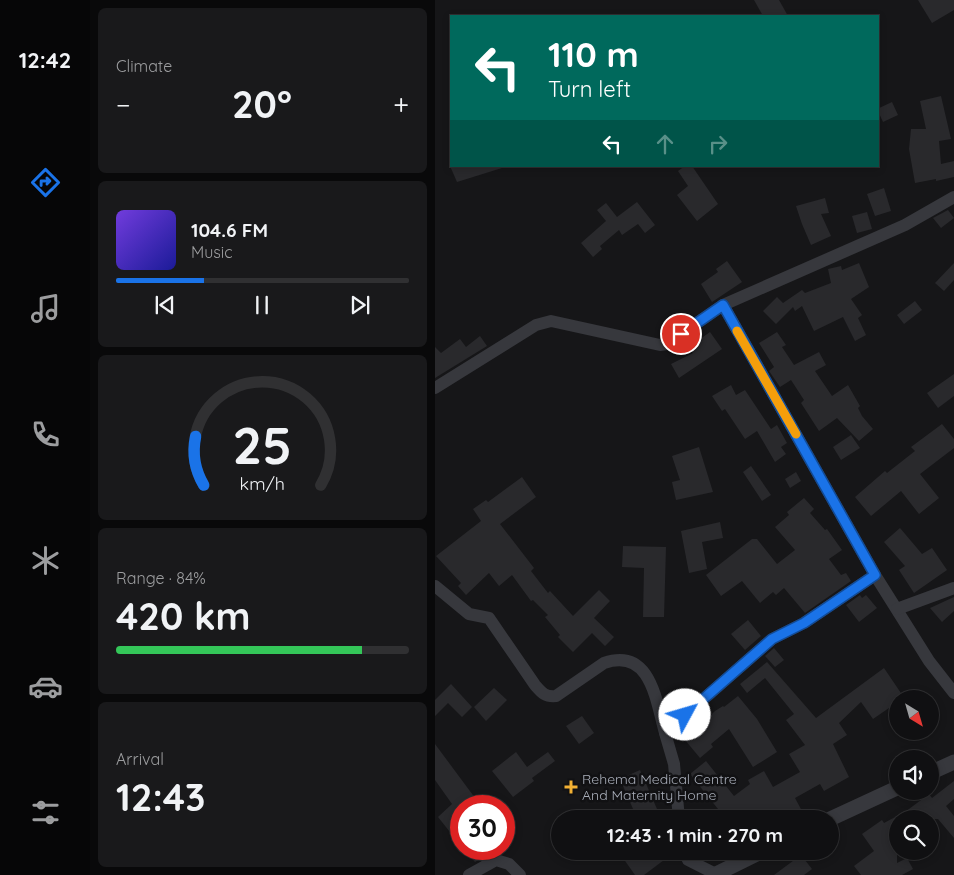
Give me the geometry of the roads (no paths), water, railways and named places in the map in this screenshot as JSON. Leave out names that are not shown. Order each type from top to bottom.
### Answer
[{"type":"street","points":[[435,388],[537,325],[551,321],[660,345],[667,344],[723,305],[891,231],[952,201]]},
{"type":"street","points":[[723,305],[875,575],[929,661],[954,693]]},
{"type":"street","points":[[665,733],[772,639],[804,623],[875,575]]},
{"type":"street","points":[[435,586],[469,614],[489,618],[535,685],[549,697],[556,696],[604,663],[613,660],[627,660],[642,668],[650,682],[674,764],[678,810]]},
{"type":"street","points":[[897,609],[954,588]]},
{"type":"street","points":[[939,769],[954,762]]},
{"type":"street","points":[[839,815],[889,792]]},
{"type":"street","points":[[469,875],[496,860],[509,864],[520,875]]},
{"type":"street","points":[[688,860],[715,874],[744,860]]},
{"type":"place","name":"Rehema Medical Centre And Maternity Home","points":[[571,787]]}]
